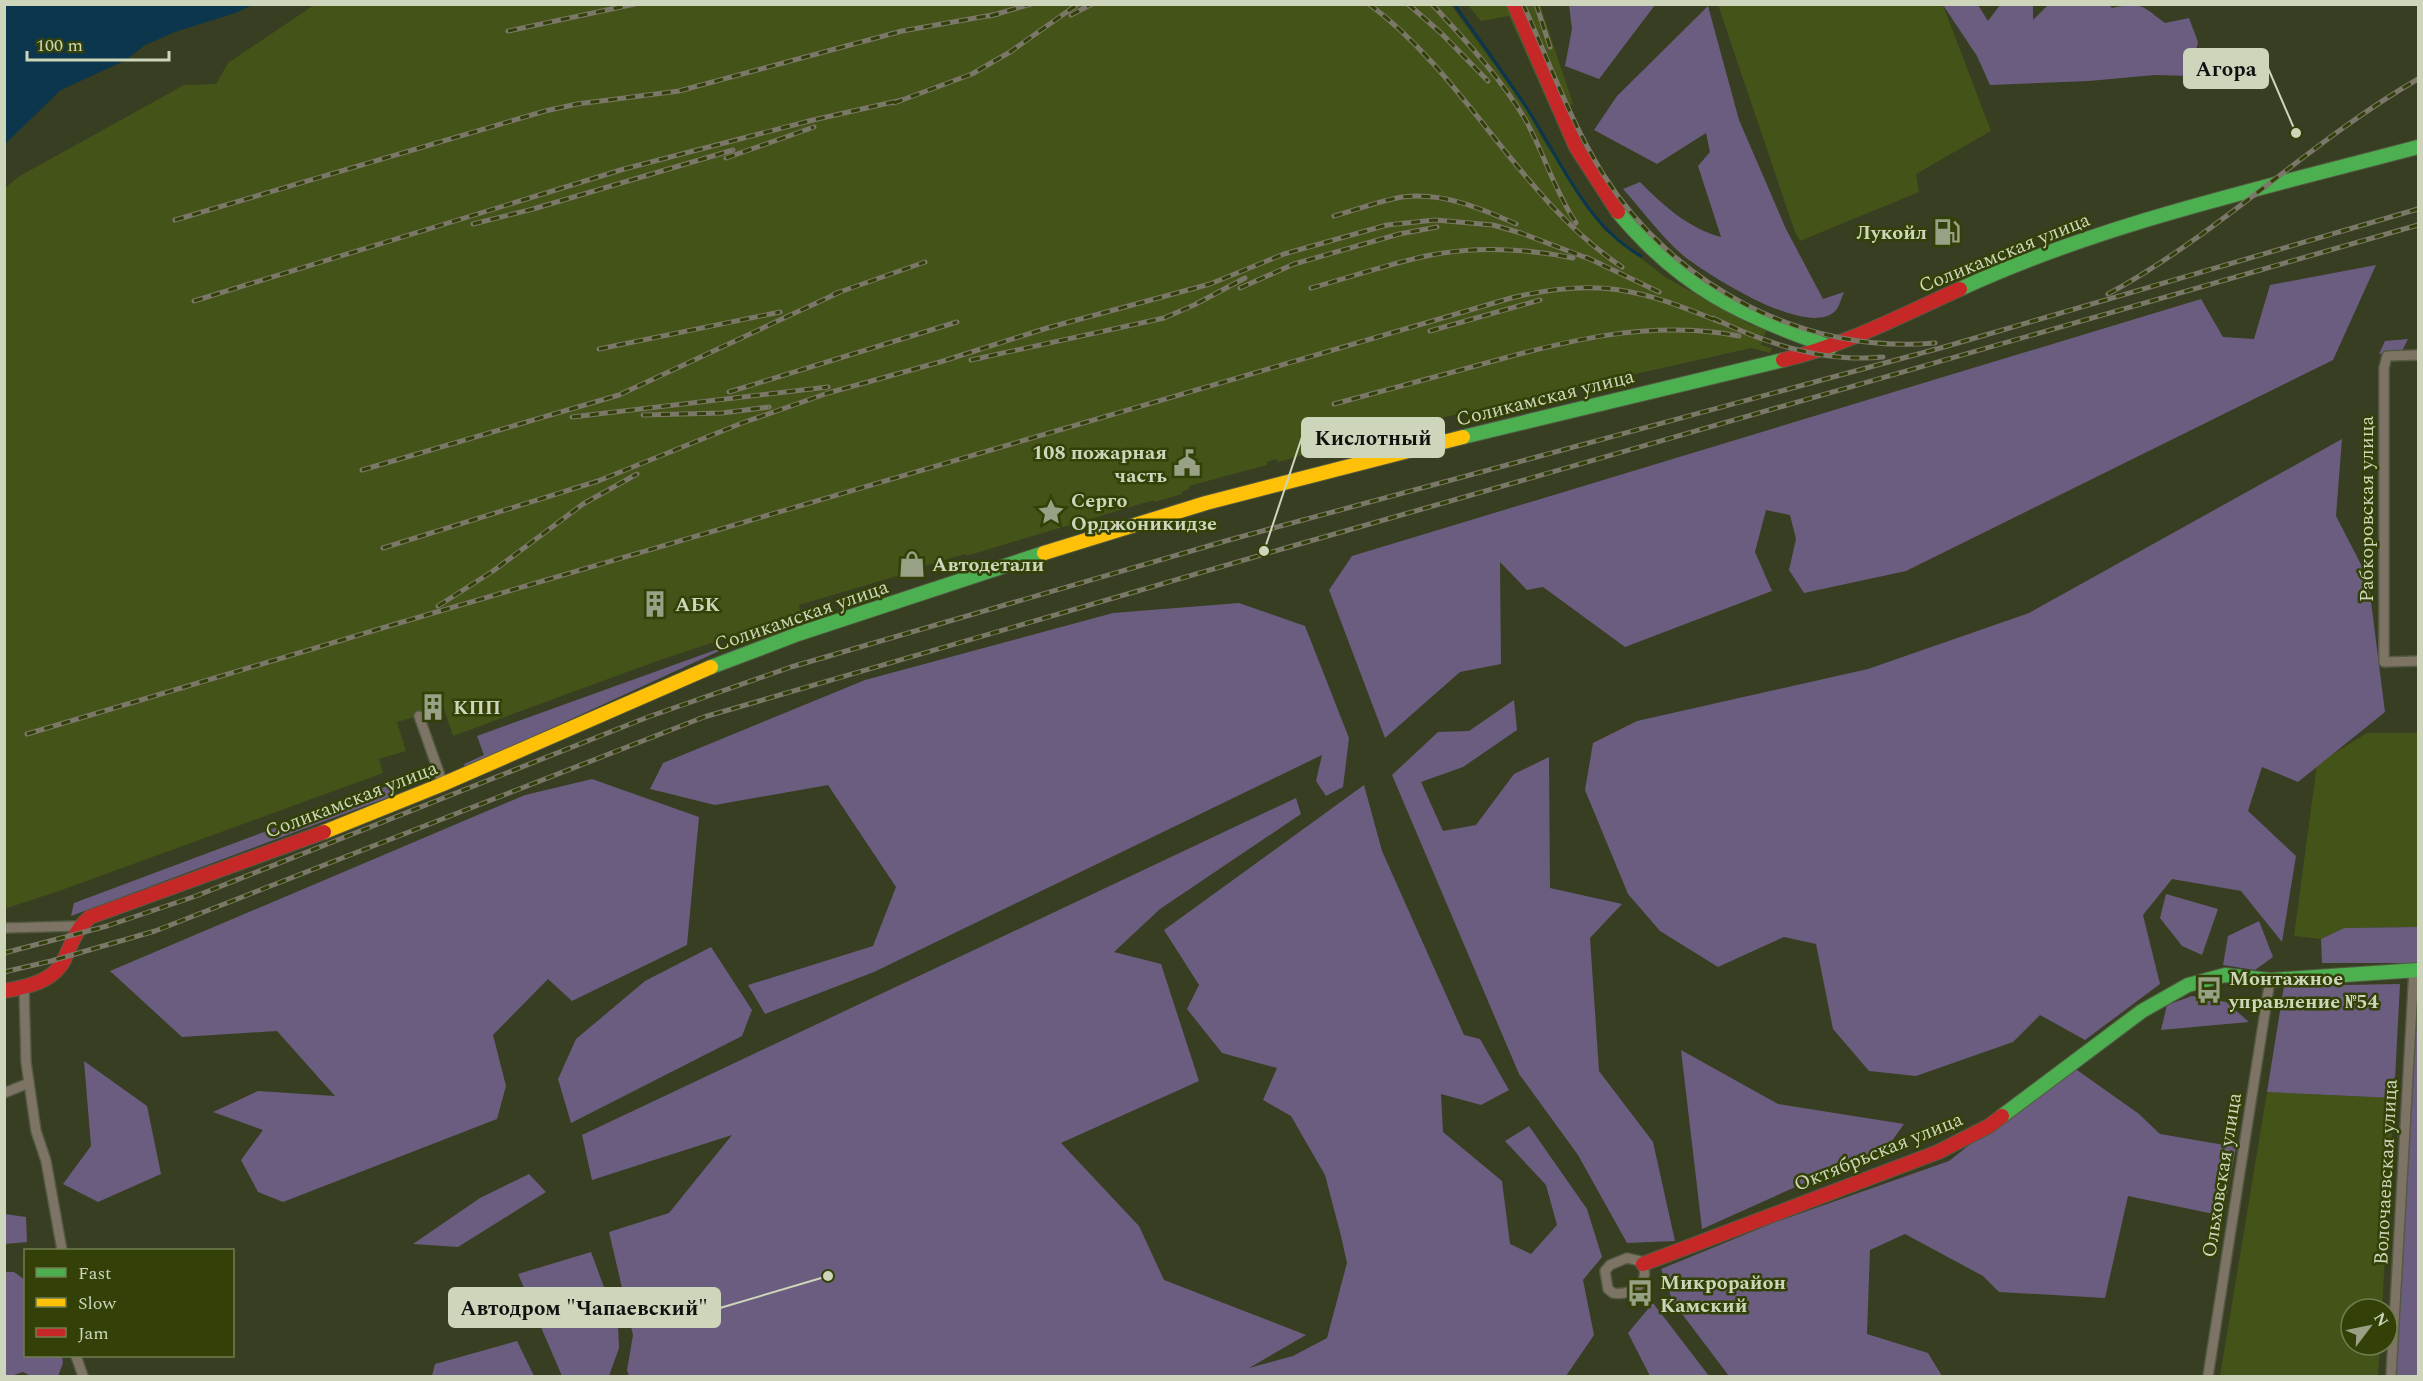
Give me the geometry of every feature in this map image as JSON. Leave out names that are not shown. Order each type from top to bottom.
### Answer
[{"type":"main road","points":[[1514,4],[1582,158],[1618,212],[1641,238],[1679,275],[1713,298],[1773,327],[1831,347]]},
{"type":"main road","name":"Соликамская улица","points":[[78,926],[90,917],[311,837],[443,784],[727,660],[798,634],[1117,529],[1206,503],[1413,449],[1794,358],[1831,347],[1998,271],[2072,243],[2152,218],[2418,147]]},
{"type":"main road","points":[[4,992],[51,976],[59,968],[78,926]]},
{"type":"main road","name":"Октябрьская улица","points":[[1643,1264],[1938,1152],[1989,1126],[2142,1011],[2188,985],[2225,975],[2270,980],[2416,970]]},
{"type":"street","name":"Рабкоровская улица","points":[[2418,355],[2387,357],[2384,368],[2384,662],[2418,661]]},
{"type":"street","points":[[419,716],[443,784]]},
{"type":"street","points":[[4,928],[78,926]]},
{"type":"street","name":"Волочаевская улица","points":[[2391,1377],[2416,970]]},
{"type":"street","name":"Ольховская улица","points":[[2208,1377],[2270,980]]},
{"type":"street","points":[[24,986],[29,1083],[36,1131],[46,1161],[62,1249]]},
{"type":"street","points":[[4,1093],[29,1083]]},
{"type":"street","points":[[1627,1258],[1636,1259],[1643,1264],[1645,1277],[1637,1289],[1619,1294],[1608,1289],[1605,1272],[1610,1265],[1627,1258]]},
{"type":"street","points":[[76,1357],[83,1377]]},
{"type":"shaded area","points":[[1569,4],[1655,5],[1599,79],[1565,66],[1572,29]]},
{"type":"shaded area","points":[[314,5],[1451,5],[1527,110],[1543,140],[1603,229],[1665,277],[1751,325],[1767,329],[1761,345],[1772,348],[1770,353],[1751,348],[1427,421],[1278,462],[1276,459],[1267,462],[1267,465],[1189,486],[1189,489],[1182,494],[1155,502],[1154,500],[966,556],[965,554],[799,605],[801,614],[660,660],[453,736],[444,709],[397,722],[406,751],[379,759],[383,773],[7,908],[4,900],[4,189],[18,177],[184,85],[216,84],[228,63]]},
{"type":"shaded area","points":[[1468,5],[1540,5],[1573,104],[1552,112],[1509,16],[1481,21]]},
{"type":"shaded area","points":[[1718,5],[1943,5],[1991,131],[1916,174],[1919,192],[1800,241]]},
{"type":"shaded area","points":[[1943,5],[1978,5],[1988,21],[2000,5],[2033,5],[2033,20],[2048,5],[2109,5],[2112,8],[2136,5],[2146,9],[2165,23],[2189,18],[2198,42],[2190,76],[2155,75],[2089,81],[1990,85],[1977,56]]},
{"type":"shaded area","points":[[1708,6],[1739,120],[1786,229],[1823,299],[1844,292],[1836,311],[1820,318],[1802,317],[1781,311],[1735,289],[1697,266],[1669,242],[1623,189],[1640,182],[1667,208],[1687,222],[1721,237],[1698,166],[1710,152],[1706,133],[1657,164],[1594,130],[1617,96]]},
{"type":"shaded area","points":[[2376,265],[2333,360],[1906,571],[1804,593],[1789,570],[1796,539],[1790,515],[1766,510],[1755,552],[1772,591],[1625,647],[1543,587],[1527,590],[1500,562],[1501,664],[1460,672],[1385,738],[1329,590],[1352,556],[2201,299],[2223,337],[2254,339],[2270,285]]},
{"type":"shaded area","points":[[2408,339],[2402,351],[2379,354],[2385,341]]},
{"type":"shaded area","points":[[2342,439],[2336,516],[2368,578],[2385,712],[2298,782],[2262,767],[2248,811],[2296,856],[2282,942],[2241,891],[2172,879],[2143,915],[2160,984],[2085,1040],[2040,1015],[2013,1042],[1916,1076],[1869,1071],[1833,1029],[1816,944],[1784,937],[1718,967],[1660,931],[1628,894],[1585,790],[1593,743],[1637,721],[1868,669],[2029,613]]},
{"type":"shaded area","points":[[1239,603],[1305,626],[1349,738],[1343,787],[1326,796],[1316,781],[1322,755],[874,972],[765,1014],[748,985],[873,946],[896,887],[828,785],[715,805],[650,789],[663,763],[865,680],[1113,613]]},
{"type":"shaded area","points":[[743,640],[465,768],[464,764],[484,755],[477,736]]},
{"type":"shaded area","points":[[1514,700],[1517,730],[1463,767],[1421,782],[1443,831],[1476,825],[1514,774],[1549,757],[1550,888],[1622,904],[1590,938],[1599,1071],[1653,1142],[1675,1241],[1627,1243],[1578,1155],[1519,1074],[1392,775],[1438,732],[1469,731]]},
{"type":"shaded area","points":[[2367,733],[2418,733],[2418,927],[2344,928],[2321,939],[2294,936],[2317,764]]},
{"type":"shaded area","points":[[592,779],[699,817],[687,945],[572,1001],[548,979],[493,1035],[506,1086],[497,1119],[283,1202],[258,1192],[241,1160],[263,1130],[213,1112],[258,1091],[335,1096],[277,1031],[182,1037],[110,971],[525,795]]},
{"type":"shaded area","points":[[390,785],[392,796],[71,916],[74,903]]},
{"type":"shaded area","points":[[1364,785],[1382,851],[1464,1035],[1480,1039],[1509,1090],[1481,1105],[1441,1094],[1443,1132],[1502,1181],[1510,1244],[1531,1254],[1557,1225],[1546,1185],[1505,1141],[1529,1126],[1587,1209],[1602,1257],[1583,1280],[1594,1335],[1566,1376],[629,1376],[627,1370],[633,1335],[609,1232],[669,1213],[732,1135],[592,1180],[582,1135],[1296,798],[1301,814],[1160,909],[1114,952],[1161,964],[1199,1081],[1061,1143],[1139,1226],[1164,1280],[1306,1335],[1249,1368],[1293,1356],[1327,1338],[1347,1263],[1325,1175],[1291,1116],[1263,1100],[1277,1068],[1222,1053],[1187,1009],[1199,985],[1164,930]]},
{"type":"shaded area","points":[[2166,894],[2218,909],[2202,955],[2182,946],[2160,918]]},
{"type":"shaded area","points":[[2259,921],[2273,957],[2255,970],[2223,965],[2228,936]]},
{"type":"shaded area","points":[[2418,927],[2418,963],[2322,963],[2321,939],[2344,928]]},
{"type":"shaded area","points":[[711,947],[752,1010],[742,1036],[571,1123],[558,1079],[576,1039],[645,981]]},
{"type":"shaded area","points":[[2400,984],[2394,1098],[2267,1092],[2284,986]]},
{"type":"shaded area","points":[[2417,987],[2418,1376],[2396,1376],[2397,1357],[2399,1357]]},
{"type":"shaded area","points":[[2192,996],[2226,1002],[2249,1022],[2161,1030],[2167,1005]]},
{"type":"shaded area","points":[[1681,1050],[1778,1104],[1904,1124],[1889,1145],[1702,1229]]},
{"type":"shaded area","points":[[84,1061],[147,1106],[161,1174],[98,1202],[63,1184],[91,1146]]},
{"type":"shaded area","points":[[2070,1065],[2139,1114],[2160,1134],[2236,1147],[2223,1216],[2128,1196],[2105,1298],[1999,1292],[1983,1276],[1905,1234],[1870,1250],[1867,1334],[1928,1353],[1942,1376],[1729,1376],[1673,1302],[1661,1269],[1773,1223],[1949,1161]]},
{"type":"shaded area","points":[[2267,1092],[2394,1098],[2383,1297],[2339,1297],[2339,1357],[2379,1357],[2378,1376],[2220,1376]]},
{"type":"shaded area","points":[[529,1174],[546,1192],[458,1247],[413,1244],[480,1198]]},
{"type":"shaded area","points":[[5,1214],[26,1217],[27,1242],[5,1244]]},
{"type":"shaded area","points":[[591,1252],[618,1325],[619,1348],[609,1376],[562,1376],[518,1274]]},
{"type":"shaded area","points":[[5,1272],[14,1272],[24,1279],[24,1357],[62,1357],[63,1363],[58,1376],[31,1376],[23,1372],[5,1376]]},
{"type":"shaded area","points":[[1653,1303],[1709,1376],[1650,1376],[1628,1333]]},
{"type":"shaded area","points":[[517,1341],[534,1376],[432,1376],[435,1364]]},
{"type":"water","points":[[5,4],[253,5],[145,45],[126,60],[61,90],[5,144]]},
{"type":"waterway","points":[[1454,4],[1521,99],[1577,192],[1591,211],[1605,228],[1641,256]]},
{"type":"railway","points":[[508,31],[635,4]]},
{"type":"railway","points":[[990,16],[1031,4]]},
{"type":"railway","points":[[894,103],[972,74],[1010,52],[1078,4]]},
{"type":"railway","points":[[1071,15],[1092,4]]},
{"type":"railway","points":[[1369,4],[1404,34],[1436,67],[1553,207],[1586,239],[1622,267]]},
{"type":"railway","points":[[1408,4],[1441,33],[1488,81]]},
{"type":"railway","points":[[1432,4],[1482,59],[1515,103],[1532,132],[1561,198],[1576,223]]},
{"type":"railway","points":[[1523,4],[1591,154],[1632,214],[1666,249],[1704,279],[1746,305],[1790,324],[1837,337],[1886,344],[1935,343]]},
{"type":"railway","points":[[1536,4],[1550,47]]},
{"type":"railway","points":[[175,220],[545,111],[577,104],[679,91],[902,31],[998,14]]},
{"type":"railway","points":[[2108,294],[2188,244],[2339,131],[2418,79]]},
{"type":"railway","points":[[194,301],[624,169],[813,120],[902,100]]},
{"type":"railway","points":[[726,158],[814,127]]},
{"type":"railway","points":[[473,224],[533,209],[733,150]]},
{"type":"railway","points":[[1334,216],[1376,203],[1417,196],[1447,199],[1489,212],[1516,224]]},
{"type":"railway","points":[[4,953],[107,926],[196,896],[648,717],[791,667],[1229,540],[1944,347],[2418,209]]},
{"type":"railway","points":[[383,548],[598,481],[742,423],[828,393],[940,362],[1047,328],[1210,284],[1284,254],[1387,225],[1435,220],[1493,225],[1592,260]]},
{"type":"railway","points":[[4,972],[155,931],[704,717],[1289,547],[2418,225]]},
{"type":"railway","points":[[1240,288],[1294,264],[1399,234],[1437,227]]},
{"type":"railway","points":[[1311,288],[1401,262],[1448,252],[1502,250],[1538,252],[1573,258]]},
{"type":"railway","points":[[1586,257],[1659,292]]},
{"type":"railway","points":[[834,294],[925,262]]},
{"type":"railway","points":[[971,360],[1164,318],[1245,278]]},
{"type":"railway","points":[[27,734],[1511,298],[1569,288],[1618,290],[1666,301],[1720,322]]},
{"type":"railway","points":[[362,470],[619,395],[840,292]]},
{"type":"railway","points":[[1430,331],[1540,300]]},
{"type":"railway","points":[[599,349],[780,312]]},
{"type":"railway","points":[[1713,318],[1754,336],[1796,350],[1839,357],[1883,357]]},
{"type":"railway","points":[[729,392],[957,322]]},
{"type":"railway","points":[[1334,404],[1543,348],[1608,335],[1673,330],[1706,331],[1739,336]]},
{"type":"railway","points":[[572,417],[828,387]]},
{"type":"railway","points":[[643,415],[722,413],[769,407]]},
{"type":"railway","points":[[438,606],[493,571],[583,504],[637,474]]},
{"type":"traffic: fast","points":[[1960,289],[2015,265],[2128,225],[2418,147]]},
{"type":"traffic: fast","points":[[1618,212],[1665,260],[1689,280],[1714,296],[1768,323],[1831,347]]},
{"type":"traffic: fast","points":[[1463,437],[1783,360]]},
{"type":"traffic: fast","points":[[711,667],[798,634],[1044,553]]},
{"type":"traffic: fast","points":[[2002,1116],[2142,1011],[2188,985],[2225,975],[2270,980],[2418,970]]},
{"type":"traffic: slow","points":[[1044,553],[1206,503],[1463,437]]},
{"type":"traffic: slow","points":[[324,832],[443,784],[711,667]]},
{"type":"traffic: jam","points":[[1514,4],[1576,147],[1618,212]]},
{"type":"traffic: jam","points":[[1783,360],[1851,338],[1960,289]]},
{"type":"traffic: jam","points":[[4,991],[30,985],[53,974],[64,960],[77,932],[90,917],[324,832]]},
{"type":"traffic: jam","points":[[1643,1264],[1938,1152],[1989,1126],[2002,1116]]},
{"type":"place","name":"Агора","points":[[2296,133]]},
{"type":"place","name":"Лукойл","points":[[1947,232]]},
{"type":"place","name":"108 пожарная часть","points":[[1187,463]]},
{"type":"place","name":"Серго Орджоникидзе","points":[[1051,512]]},
{"type":"place","name":"Кислотный","points":[[1264,551]]},
{"type":"place","name":"Автодетали","points":[[912,564]]},
{"type":"place","name":"АБК","points":[[655,604]]},
{"type":"place","name":"КПП","points":[[433,707]]},
{"type":"place","name":"Монтажное управление №54","points":[[2209,990]]},
{"type":"place","name":"Автодром \"Чапаевский\"","points":[[828,1276]]},
{"type":"place","name":"Микрорайон Камский","points":[[1640,1293]]}]
